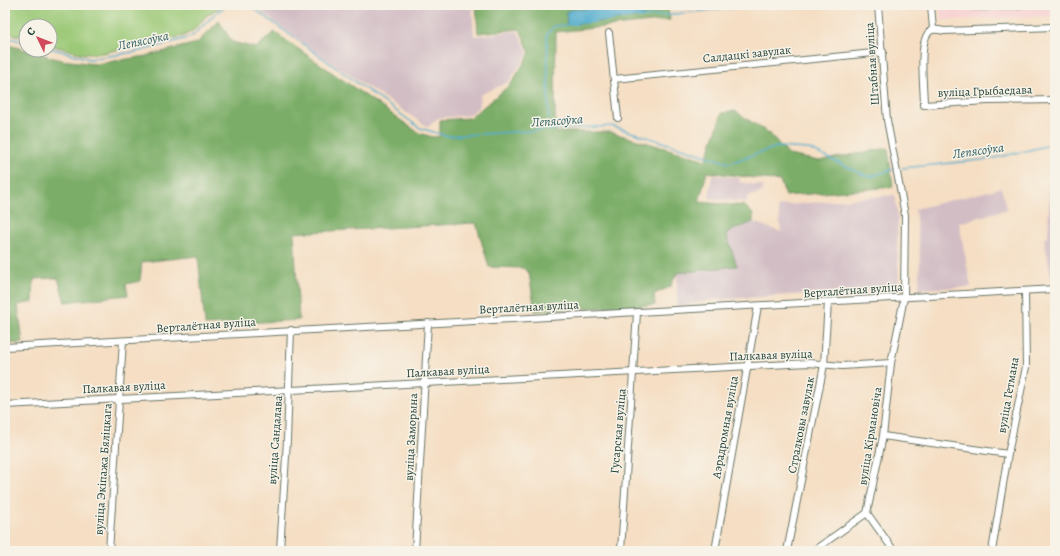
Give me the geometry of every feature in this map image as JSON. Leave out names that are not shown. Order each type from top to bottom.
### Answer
[{"type":"street","name":"Штабная вуліца","points":[[878,5],[887,120],[905,215],[904,298]]},
{"type":"street","points":[[931,5],[933,29],[944,31],[1055,27]]},
{"type":"street","name":"вуліца Грыбаедава","points":[[933,29],[924,41],[924,105],[987,101],[1055,100]]},
{"type":"street","points":[[609,33],[618,118]]},
{"type":"street","name":"Салдацкі завулак","points":[[614,79],[882,52]]},
{"type":"street","name":"Верталётная вуліца","points":[[5,347],[291,330],[637,313],[1055,289]]},
{"type":"street","name":"вуліца Гетмана","points":[[992,551],[1008,454],[1026,367],[1025,291]]},
{"type":"street","name":"вуліца Кірмановіча","points":[[867,513],[883,436],[891,363],[904,298]]},
{"type":"street","name":"Стралковы завулак","points":[[787,551],[824,365],[828,302]]},
{"type":"street","name":"Аэрадромная вуліца","points":[[715,551],[758,306]]},
{"type":"street","name":"Гусарская вуліца","points":[[621,551],[637,313]]},
{"type":"street","name":"вуліца Заморына","points":[[415,551],[428,323]]},
{"type":"street","name":"вуліца Сандалава","points":[[280,551],[291,330]]},
{"type":"street","name":"вуліца Экіпажа Бяліцкага","points":[[109,551],[124,340]]},
{"type":"street","name":"Палкавая вуліца","points":[[5,405],[289,389],[634,374],[809,363],[824,365],[891,363]]},
{"type":"street","points":[[883,436],[1008,454]]},
{"type":"street","points":[[813,551],[867,513],[894,551]]},
{"type":"shaded area","points":[[252,5],[472,5],[474,36],[518,31],[528,53],[508,82],[480,95],[479,107],[469,115],[438,118],[428,127],[320,55]]},
{"type":"shaded area","points":[[940,5],[1055,5],[1055,16],[941,20]]},
{"type":"shaded area","points":[[1050,173],[1055,173],[1055,264],[1053,264],[1055,283],[1052,283],[1044,238],[1048,237]]},
{"type":"shaded area","points":[[712,175],[740,178],[739,182],[763,186],[762,192],[747,197],[746,202],[709,198]]},
{"type":"shaded area","points":[[1001,188],[1007,209],[959,223],[971,287],[919,289],[920,254],[915,209]]},
{"type":"shaded area","points":[[895,195],[898,219],[897,238],[899,288],[712,300],[677,307],[677,273],[737,266],[726,233],[753,222],[781,232],[778,206]]},
{"type":"green space","points":[[5,5],[223,5],[206,16],[195,29],[184,36],[102,53],[83,54],[58,47],[58,18],[18,18],[18,36],[5,32]]},
{"type":"green space","points":[[476,5],[667,5],[670,20],[556,32],[556,132],[610,132],[706,160],[722,113],[735,111],[770,134],[789,155],[819,161],[888,148],[893,187],[786,196],[780,181],[707,172],[699,202],[745,206],[753,214],[753,222],[726,233],[737,266],[677,273],[670,287],[654,294],[655,305],[535,311],[529,273],[523,268],[489,267],[476,223],[294,233],[299,320],[205,325],[198,256],[142,262],[140,281],[126,284],[128,295],[65,302],[58,278],[34,279],[33,302],[18,305],[23,343],[5,344],[5,44],[18,48],[18,58],[54,58],[96,64],[146,56],[197,43],[219,21],[232,42],[256,48],[274,32],[419,133],[433,137],[440,136],[440,120],[470,118],[511,84],[530,53],[520,29],[478,33]]},
{"type":"green space","points":[[975,5],[1021,5],[1021,8],[975,10]]},
{"type":"water","points":[[642,5],[644,17],[567,25],[566,13],[569,10]]},
{"type":"waterway","name":"Лепясоўка","points":[[58,50],[90,59],[140,51],[191,37],[218,11],[228,5]]},
{"type":"waterway","name":"Лепясоўка","points":[[245,5],[253,8],[420,128],[447,136],[612,126],[729,163],[777,147],[809,149],[869,177],[894,169]]},
{"type":"waterway","points":[[637,18],[758,5]]},
{"type":"waterway","points":[[621,19],[631,18]]},
{"type":"waterway","points":[[603,21],[613,20]]},
{"type":"waterway","points":[[583,23],[595,22]]},
{"type":"waterway","points":[[549,130],[547,34],[554,26],[577,24]]},
{"type":"waterway","name":"Лепясоўка","points":[[5,37],[18,40]]},
{"type":"waterway","name":"Лепясоўка","points":[[902,168],[991,159],[1055,144]]}]
